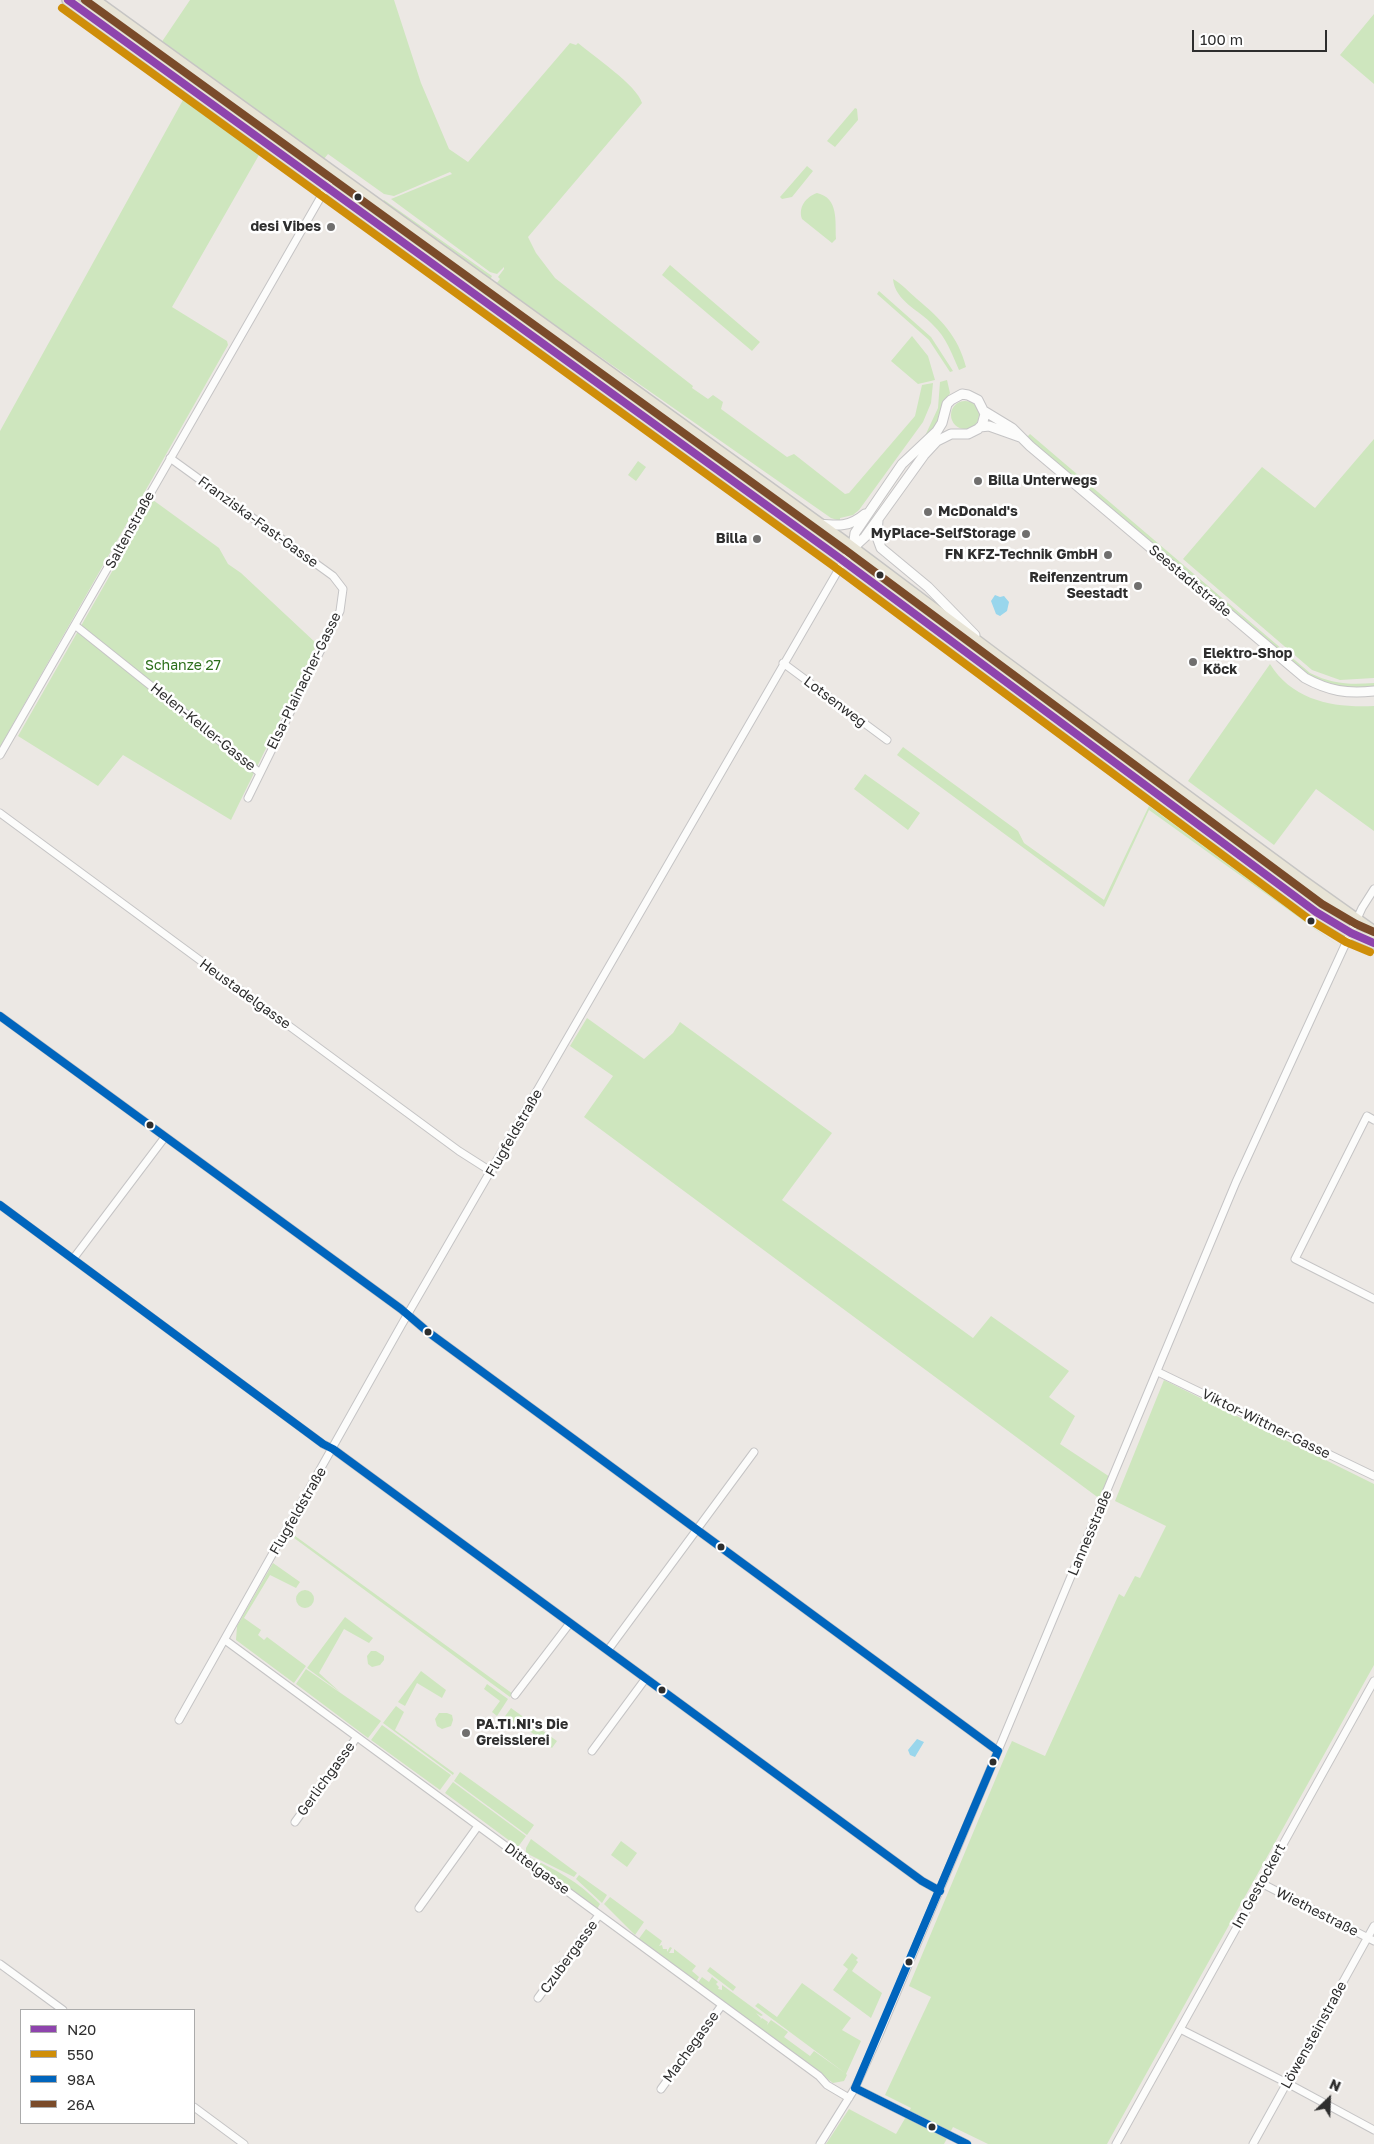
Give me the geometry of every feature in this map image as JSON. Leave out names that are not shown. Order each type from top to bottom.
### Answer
[{"type":"main road","points":[[68,0],[844,562],[1316,912],[1351,933],[1374,943]]},
{"type":"main road","points":[[94,0],[853,548],[999,658],[1374,932]]},
{"type":"street","name":"Saltenstraße","points":[[0,754],[76,626],[170,458],[334,174]]},
{"type":"street","name":"Seestadtstraße","points":[[853,548],[855,533],[902,464],[937,431],[945,414],[947,404],[962,394],[968,395],[978,400],[984,411],[1012,428],[1020,437],[1306,678],[1324,688],[1343,692],[1374,691]]},
{"type":"street","points":[[853,548],[860,543],[878,520],[930,448],[937,441],[951,434],[973,432],[980,427],[984,419],[984,411]]},
{"type":"street","points":[[945,414],[948,425],[952,430],[962,434]]},
{"type":"street","name":"Seestadtstraße","points":[[980,427],[989,426],[1020,437]]},
{"type":"street","name":"Franziska-Fast-Gasse","points":[[170,458],[333,576],[343,589]]},
{"type":"street","points":[[819,524],[840,526],[851,524],[863,516],[874,504]]},
{"type":"street","points":[[878,520],[877,536],[881,548],[928,587],[999,658]]},
{"type":"street","name":"Flugfeldstraße","points":[[179,1720],[408,1316],[783,663],[853,548]]},
{"type":"street","name":"Elsa-Plainacher-Gasse","points":[[248,798],[340,611],[343,589]]},
{"type":"street","name":"Helen-Keller-Gasse","points":[[76,626],[260,773]]},
{"type":"street","name":"Lotsenweg","points":[[783,663],[887,740]]},
{"type":"street","name":"Heustadelgasse","points":[[0,814],[459,1151],[492,1172]]},
{"type":"street","name":"Lannesstraße","points":[[820,2144],[855,2088],[940,1891],[1236,1182],[1356,920],[1374,889]]},
{"type":"street","points":[[0,1016],[401,1309],[998,1751]]},
{"type":"street","points":[[1374,1120],[1367,1116],[1295,1259],[1374,1299]]},
{"type":"street","points":[[73,1259],[165,1137]]},
{"type":"street","points":[[0,1205],[323,1444],[333,1449],[922,1881],[940,1891]]},
{"type":"street","name":"Viktor-Wittner-Gasse","points":[[1158,1372],[1374,1476]]},
{"type":"street","points":[[608,1650],[754,1452]]},
{"type":"street","points":[[515,1695],[570,1623]]},
{"type":"street","name":"Dittelgasse","points":[[225,1640],[819,2076],[827,2085],[849,2098]]},
{"type":"street","points":[[592,1752],[646,1678]]},
{"type":"street","name":"Im Gestockert","points":[[1116,2144],[1371,1692],[1374,1682]]},
{"type":"street","name":"Gerlichgasse","points":[[295,1822],[357,1737]]},
{"type":"street","points":[[419,1908],[478,1826]]},
{"type":"street","name":"Wiethestraße","points":[[1261,1884],[1371,1939]]},
{"type":"street","name":"Czubergasse","points":[[538,1998],[599,1915]]},
{"type":"street","name":"Löwensteinstraße","points":[[1253,2144],[1371,1939],[1374,1926]]},
{"type":"street","points":[[0,1964],[62,2009]]},
{"type":"street","name":"Machegasse","points":[[661,2089],[722,2005]]},
{"type":"street","points":[[1180,2029],[1287,2083],[1374,2130]]},
{"type":"street","points":[[855,2088],[967,2144]]},
{"type":"street","points":[[195,2108],[244,2144]]},
{"type":"green space","points":[[75,0],[85,0],[318,168],[315,173]]},
{"type":"green space","points":[[190,0],[394,0],[421,83],[449,149],[468,162],[570,43],[576,45],[578,43],[624,80],[642,103],[528,237],[536,253],[555,278],[693,386],[692,388],[708,399],[713,395],[723,402],[721,409],[787,457],[794,454],[845,494],[849,493],[915,416],[922,385],[933,383],[931,403],[923,422],[859,510],[853,515],[840,518],[840,521],[831,518],[496,284],[504,267],[497,274],[490,272],[391,199],[452,174],[450,172],[394,196],[384,194],[328,154],[323,160],[161,43]]},
{"type":"green space","points":[[1374,14],[1374,84],[1340,55]]},
{"type":"green space","points":[[178,86],[254,141],[259,150],[176,89]]},
{"type":"green space","points":[[183,100],[259,155],[172,307],[227,341],[228,345],[0,747],[0,431]]},
{"type":"green space","points":[[855,108],[857,109],[858,120],[835,147],[827,141]]},
{"type":"green space","points":[[807,166],[813,171],[792,197],[782,199],[780,197]]},
{"type":"green space","points":[[817,193],[829,200],[834,211],[836,239],[832,243],[802,219],[801,210],[804,203],[809,197]]},
{"type":"green space","points":[[384,200],[492,276],[490,280],[382,202]]},
{"type":"green space","points":[[381,218],[411,235],[670,424],[669,426],[636,406],[379,219]]},
{"type":"green space","points":[[670,265],[760,342],[752,351],[662,275]]},
{"type":"green space","points":[[893,279],[941,321],[958,346],[966,367],[959,370],[942,335],[908,305],[898,293]]},
{"type":"green space","points":[[879,291],[931,337],[953,371],[950,372],[929,340],[877,294]]},
{"type":"green space","points":[[912,336],[928,356],[935,380],[918,384],[891,361]]},
{"type":"green space","points":[[531,342],[616,404],[613,407],[530,345]]},
{"type":"green space","points":[[947,380],[950,393],[934,429],[925,436],[938,408],[940,382]]},
{"type":"green space","points":[[965,401],[975,405],[979,415],[975,425],[965,429],[955,425],[951,415],[955,405]]},
{"type":"green space","points":[[623,409],[706,470],[706,473],[621,412]]},
{"type":"green space","points":[[1030,434],[1310,673],[1341,683],[1374,683],[1374,687],[1342,686],[1324,682],[1296,667],[1027,437]]},
{"type":"green space","points":[[1374,439],[1374,678],[1340,680],[1312,670],[1183,559],[1262,467],[1315,508]]},
{"type":"green space","points":[[638,461],[646,467],[636,481],[628,475]]},
{"type":"green space","name":"Schanze 27","points":[[153,500],[219,548],[228,564],[241,573],[317,644],[231,820],[123,755],[98,786],[18,736]]},
{"type":"green space","points":[[760,510],[824,556],[822,560],[756,512]]},
{"type":"green space","points":[[861,566],[924,612],[944,624],[1260,859],[1332,909],[1330,911],[1270,871],[859,570]]},
{"type":"green space","points":[[1270,664],[1279,677],[1290,686],[1316,700],[1344,705],[1374,706],[1374,831],[1316,789],[1274,845],[1188,781]]},
{"type":"green space","points":[[1002,688],[1055,727],[1051,729],[1000,691]]},
{"type":"green space","points":[[903,747],[1018,831],[1024,843],[1104,900],[1149,806],[1340,947],[1149,810],[1104,907],[897,755]]},
{"type":"green space","points":[[865,774],[920,813],[908,830],[854,789]]},
{"type":"green space","points":[[1155,801],[1292,901],[1290,904],[1152,802]]},
{"type":"green space","points":[[587,1018],[644,1059],[673,1033],[680,1022],[832,1133],[782,1200],[973,1338],[991,1316],[1069,1371],[1049,1397],[1075,1416],[1060,1444],[1110,1477],[1100,1499],[584,1117],[613,1076],[570,1046]]},
{"type":"green space","points":[[1164,1380],[1374,1484],[1374,1665],[1107,2144],[988,2144],[953,2127],[944,2144],[826,2144],[849,2109],[896,2134],[911,2108],[885,2095],[931,1997],[909,1986],[1006,1754],[1012,1741],[1045,1756],[1119,1594],[1124,1597],[1135,1576],[1140,1578],[1166,1526],[1115,1501]]},
{"type":"green space","points":[[291,1533],[513,1694],[510,1697],[290,1535]]},
{"type":"green space","points":[[273,1563],[300,1582],[296,1588],[270,1575],[244,1618],[261,1630],[258,1635],[264,1640],[267,1637],[306,1666],[294,1683],[236,1640],[237,1626]]},
{"type":"green space","points":[[305,1590],[311,1593],[314,1599],[311,1605],[305,1608],[299,1605],[296,1599],[299,1593]]},
{"type":"green space","points":[[345,1617],[373,1638],[369,1643],[344,1629],[319,1673],[340,1692],[307,1668]]},
{"type":"green space","points":[[371,1651],[376,1651],[384,1656],[384,1660],[380,1665],[372,1667],[368,1664],[367,1656]]},
{"type":"green space","points":[[306,1669],[381,1721],[368,1738],[296,1684]]},
{"type":"green space","points":[[421,1671],[446,1690],[442,1698],[417,1683],[405,1706],[398,1702]]},
{"type":"green space","points":[[487,1684],[508,1699],[497,1716],[492,1712],[500,1701],[484,1689]]},
{"type":"green space","points":[[396,1706],[404,1712],[395,1730],[454,1773],[453,1775],[383,1723]]},
{"type":"green space","points":[[511,1708],[557,1741],[552,1748],[515,1720],[511,1725],[503,1719]]},
{"type":"green space","points":[[439,1713],[452,1715],[451,1726],[442,1729],[437,1726],[435,1719]]},
{"type":"green space","points":[[382,1725],[451,1775],[440,1790],[371,1740]]},
{"type":"green space","points":[[460,1772],[534,1825],[527,1835],[454,1781]]},
{"type":"green space","points":[[453,1782],[526,1836],[518,1847],[445,1793]]},
{"type":"green space","points":[[531,1839],[577,1873],[574,1877],[526,1853],[526,1848]]},
{"type":"green space","points":[[621,1841],[637,1853],[627,1867],[611,1855]]},
{"type":"green space","points":[[527,1856],[557,1871],[584,1889],[600,1904],[597,1909],[532,1862]]},
{"type":"green space","points":[[579,1875],[607,1895],[602,1903],[576,1879]]},
{"type":"green space","points":[[610,1897],[644,1922],[635,1935],[604,1904]]},
{"type":"green space","points":[[646,1929],[662,1941],[659,1946],[662,1945],[663,1949],[667,1949],[667,1952],[670,1947],[672,1948],[669,1953],[674,1953],[674,1949],[696,1966],[692,1971],[699,1977],[696,1982],[638,1940]]},
{"type":"green space","points":[[852,1953],[858,1958],[856,1960],[858,1962],[852,1971],[882,1993],[871,2018],[833,1990],[848,1969],[843,1965]]},
{"type":"green space","points":[[710,1967],[736,1987],[733,1991],[707,1971]]},
{"type":"green space","points":[[702,1977],[709,1982],[712,1977],[718,1982],[716,1984],[719,1987],[718,1989],[722,1990],[722,1985],[763,2015],[761,2016],[756,2013],[761,2018],[760,2020],[762,2018],[768,2022],[767,2025],[771,2020],[788,2032],[784,2037],[810,2056],[814,2051],[845,2073],[755,2006],[758,2003],[777,2017],[802,1983],[851,2018],[842,2030],[861,2041],[844,2081],[833,2083],[697,1984]]},
{"type":"water","points":[[995,595],[1004,596],[1009,602],[1007,611],[1000,616],[996,614],[991,601]]},
{"type":"water","points":[[917,1739],[924,1742],[915,1757],[910,1755],[908,1750]]},
{"type":"transit line","name":"N20","points":[[68,0],[838,557],[1316,912],[1351,933],[1374,943]]},
{"type":"transit line","name":"26A","points":[[85,0],[844,549],[1322,904],[1374,932]]},
{"type":"transit line","name":"550","points":[[62,8],[832,565],[1310,920],[1346,942],[1370,952]]},
{"type":"transit line","name":"98A","points":[[0,1016],[401,1309],[428,1332],[998,1751]]},
{"type":"transit line","name":"98A","points":[[0,1205],[323,1444],[333,1449],[922,1881],[940,1891]]},
{"type":"transit line","name":"98A","points":[[855,2088],[998,1751]]},
{"type":"transit line","name":"98A","points":[[855,2088],[967,2144]]},
{"type":"place","name":"desi Vibes","points":[[331,227]]},
{"type":"place","name":"Billa Unterwegs","points":[[978,481]]},
{"type":"place","name":"McDonald's","points":[[928,512]]},
{"type":"place","name":"MyPlace-SelfStorage","points":[[1026,534]]},
{"type":"place","name":"Billa","points":[[757,539]]},
{"type":"place","name":"FN KFZ-Technik GmbH","points":[[1108,555]]},
{"type":"place","name":"Reifenzentrum Seestadt","points":[[1138,586]]},
{"type":"place","name":"Elektro-Shop Köck","points":[[1193,662]]},
{"type":"place","name":"PA.TI.NI's Die Greisslerei","points":[[466,1733]]}]
